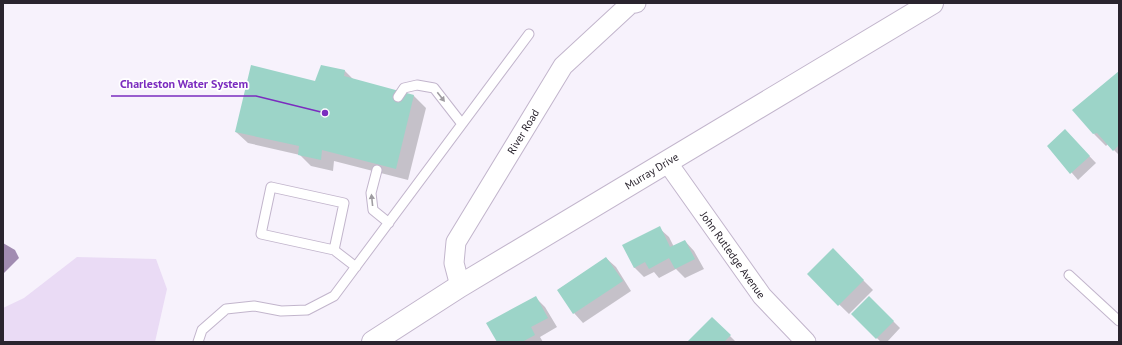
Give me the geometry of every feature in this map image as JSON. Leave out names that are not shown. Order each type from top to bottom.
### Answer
[{"type":"street","name":"River Road","points":[[460,286],[454,263],[456,242],[563,66],[630,4],[636,3]]},
{"type":"street","name":"Murray Drive","points":[[373,342],[460,286],[932,3]]},
{"type":"street","name":"John Rutledge Avenue","points":[[667,162],[762,296],[806,342]]},
{"type":"lane","points":[[198,342],[202,330],[226,309],[254,306],[282,311],[307,310],[334,296],[529,34]]},
{"type":"lane","points":[[398,97],[404,88],[417,85],[434,88],[462,124]]},
{"type":"lane","points":[[377,170],[371,193],[372,210],[389,223]]},
{"type":"lane","points":[[334,250],[344,203],[271,187],[261,234],[334,250],[356,267]]},
{"type":"lane","points":[[1069,275],[1119,321]]},
{"type":"shaded area","points":[[3,243],[15,250],[19,258],[3,274]]},
{"type":"shaded area","points":[[77,257],[156,259],[167,289],[155,342],[3,342],[3,308],[24,298]]},
{"type":"building","points":[[251,65],[315,81],[321,65],[345,70],[344,76],[414,95],[396,169],[322,150],[321,160],[298,155],[299,146],[235,132]]},
{"type":"building","points":[[1119,71],[1119,145],[1113,151],[1097,133],[1093,134],[1072,110]]},
{"type":"building","points":[[1065,129],[1090,156],[1070,174],[1047,146]]},
{"type":"building","points":[[660,226],[670,247],[685,240],[695,259],[675,269],[669,258],[649,269],[645,262],[634,268],[622,245]]},
{"type":"building","points":[[833,248],[864,280],[838,306],[807,274]]},
{"type":"building","points":[[606,257],[623,281],[573,314],[557,290]]},
{"type":"building","points":[[536,296],[548,318],[531,327],[535,335],[522,342],[497,342],[486,323]]},
{"type":"building","points":[[869,296],[894,321],[876,339],[851,314]]},
{"type":"building","points":[[712,317],[731,335],[724,342],[687,342]]},
{"type":"place","name":"Charleston Water System","points":[[325,113]]}]
